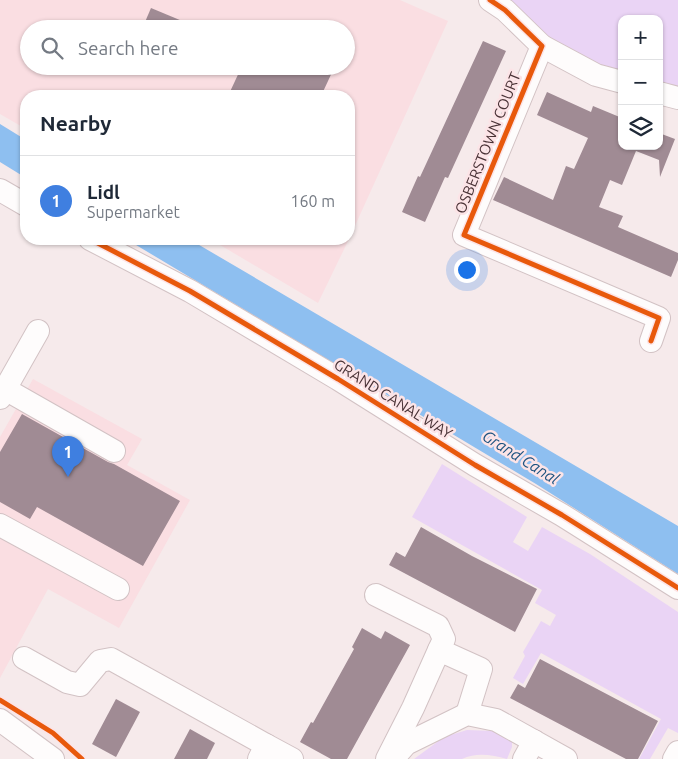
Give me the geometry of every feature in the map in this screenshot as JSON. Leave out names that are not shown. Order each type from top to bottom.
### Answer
[{"type":"street","points":[[503,3],[542,46],[596,75],[618,81]]},
{"type":"street","name":"OSBERSTOWN COURT","points":[[542,46],[464,235],[659,318],[651,340]]},
{"type":"street","points":[[663,94],[678,98]]},
{"type":"street","points":[[0,190],[20,202]]},
{"type":"street","name":"GRAND CANAL WAY","points":[[102,245],[190,291],[264,335],[475,465],[562,515],[678,588]]},
{"type":"street","points":[[38,331],[3,394],[114,452]]},
{"type":"street","points":[[0,524],[118,589]]},
{"type":"street","points":[[376,595],[438,626],[444,639],[413,708],[386,759]]},
{"type":"street","points":[[439,650],[481,668],[466,714]]},
{"type":"street","points":[[24,658],[67,682],[80,685],[100,661],[111,659],[262,752],[292,759]]},
{"type":"street","points":[[393,759],[406,744],[466,714],[496,720],[529,750],[566,759]]},
{"type":"street","points":[[0,720],[53,759]]},
{"type":"street","points":[[674,759],[678,752]]},
{"type":"shaded area","points":[[0,0],[400,0],[448,21],[355,226],[355,90],[20,90],[20,126],[0,114]]},
{"type":"shaded area","points":[[511,0],[678,0],[678,92],[663,90],[663,15],[618,15],[618,74],[548,47],[507,5]]},
{"type":"shaded area","points":[[220,245],[346,245],[318,303]]},
{"type":"shaded area","points":[[33,379],[142,439],[127,465],[190,500],[119,628],[48,589],[0,678],[0,437]]},
{"type":"shaded area","points":[[442,464],[527,517],[513,542],[528,551],[542,527],[590,554],[678,612],[678,733],[668,728],[650,759],[639,759],[661,719],[541,653],[523,684],[513,678],[525,656],[523,652],[541,621],[550,626],[556,615],[535,603],[542,590],[412,517]]},
{"type":"shaded area","points":[[467,730],[494,731],[512,740],[512,747],[507,759],[490,755],[479,755],[462,759],[414,759],[444,737]]},
{"type":"water","points":[[0,124],[20,136],[20,174],[0,162]]},
{"type":"water","name":"Grand Canal","points":[[136,245],[199,245],[678,526],[678,574],[536,484]]},
{"type":"building","points":[[151,8],[180,20],[146,20]]},
{"type":"building","points":[[483,41],[506,51],[448,178],[445,177],[425,222],[402,212]]},
{"type":"building","points":[[238,75],[331,75],[324,90],[231,90]]},
{"type":"building","points":[[547,92],[591,112],[593,106],[618,116],[618,150],[663,150],[663,134],[675,139],[660,177],[659,160],[636,151],[622,185],[610,180],[599,207],[623,216],[618,227],[678,253],[678,260],[671,277],[493,200],[504,177],[553,200],[566,166],[574,169],[588,138],[537,115]]},
{"type":"building","points":[[22,414],[180,501],[143,566],[37,507],[30,519],[0,502],[0,452]]},
{"type":"building","points":[[421,527],[472,556],[537,589],[515,632],[389,565],[396,552],[405,557]]},
{"type":"building","points":[[362,628],[381,639],[385,631],[410,645],[347,759],[331,759],[300,742],[311,722],[313,723],[354,649],[352,647]]},
{"type":"building","points":[[540,659],[658,721],[638,759],[626,759],[510,698],[518,684],[525,688]]},
{"type":"building","points":[[116,699],[140,712],[116,757],[92,744]]},
{"type":"building","points":[[190,729],[215,743],[207,759],[174,759]]},
{"type":"cycle path","points":[[490,0],[505,10],[542,46],[464,235],[659,318],[651,341]]},
{"type":"cycle path","points":[[102,245],[190,291],[338,379],[475,465],[562,515],[678,588]]},
{"type":"cycle path","points":[[0,700],[53,733],[82,759]]},
{"type":"place","name":"Lidl","points":[[68,477]]}]
